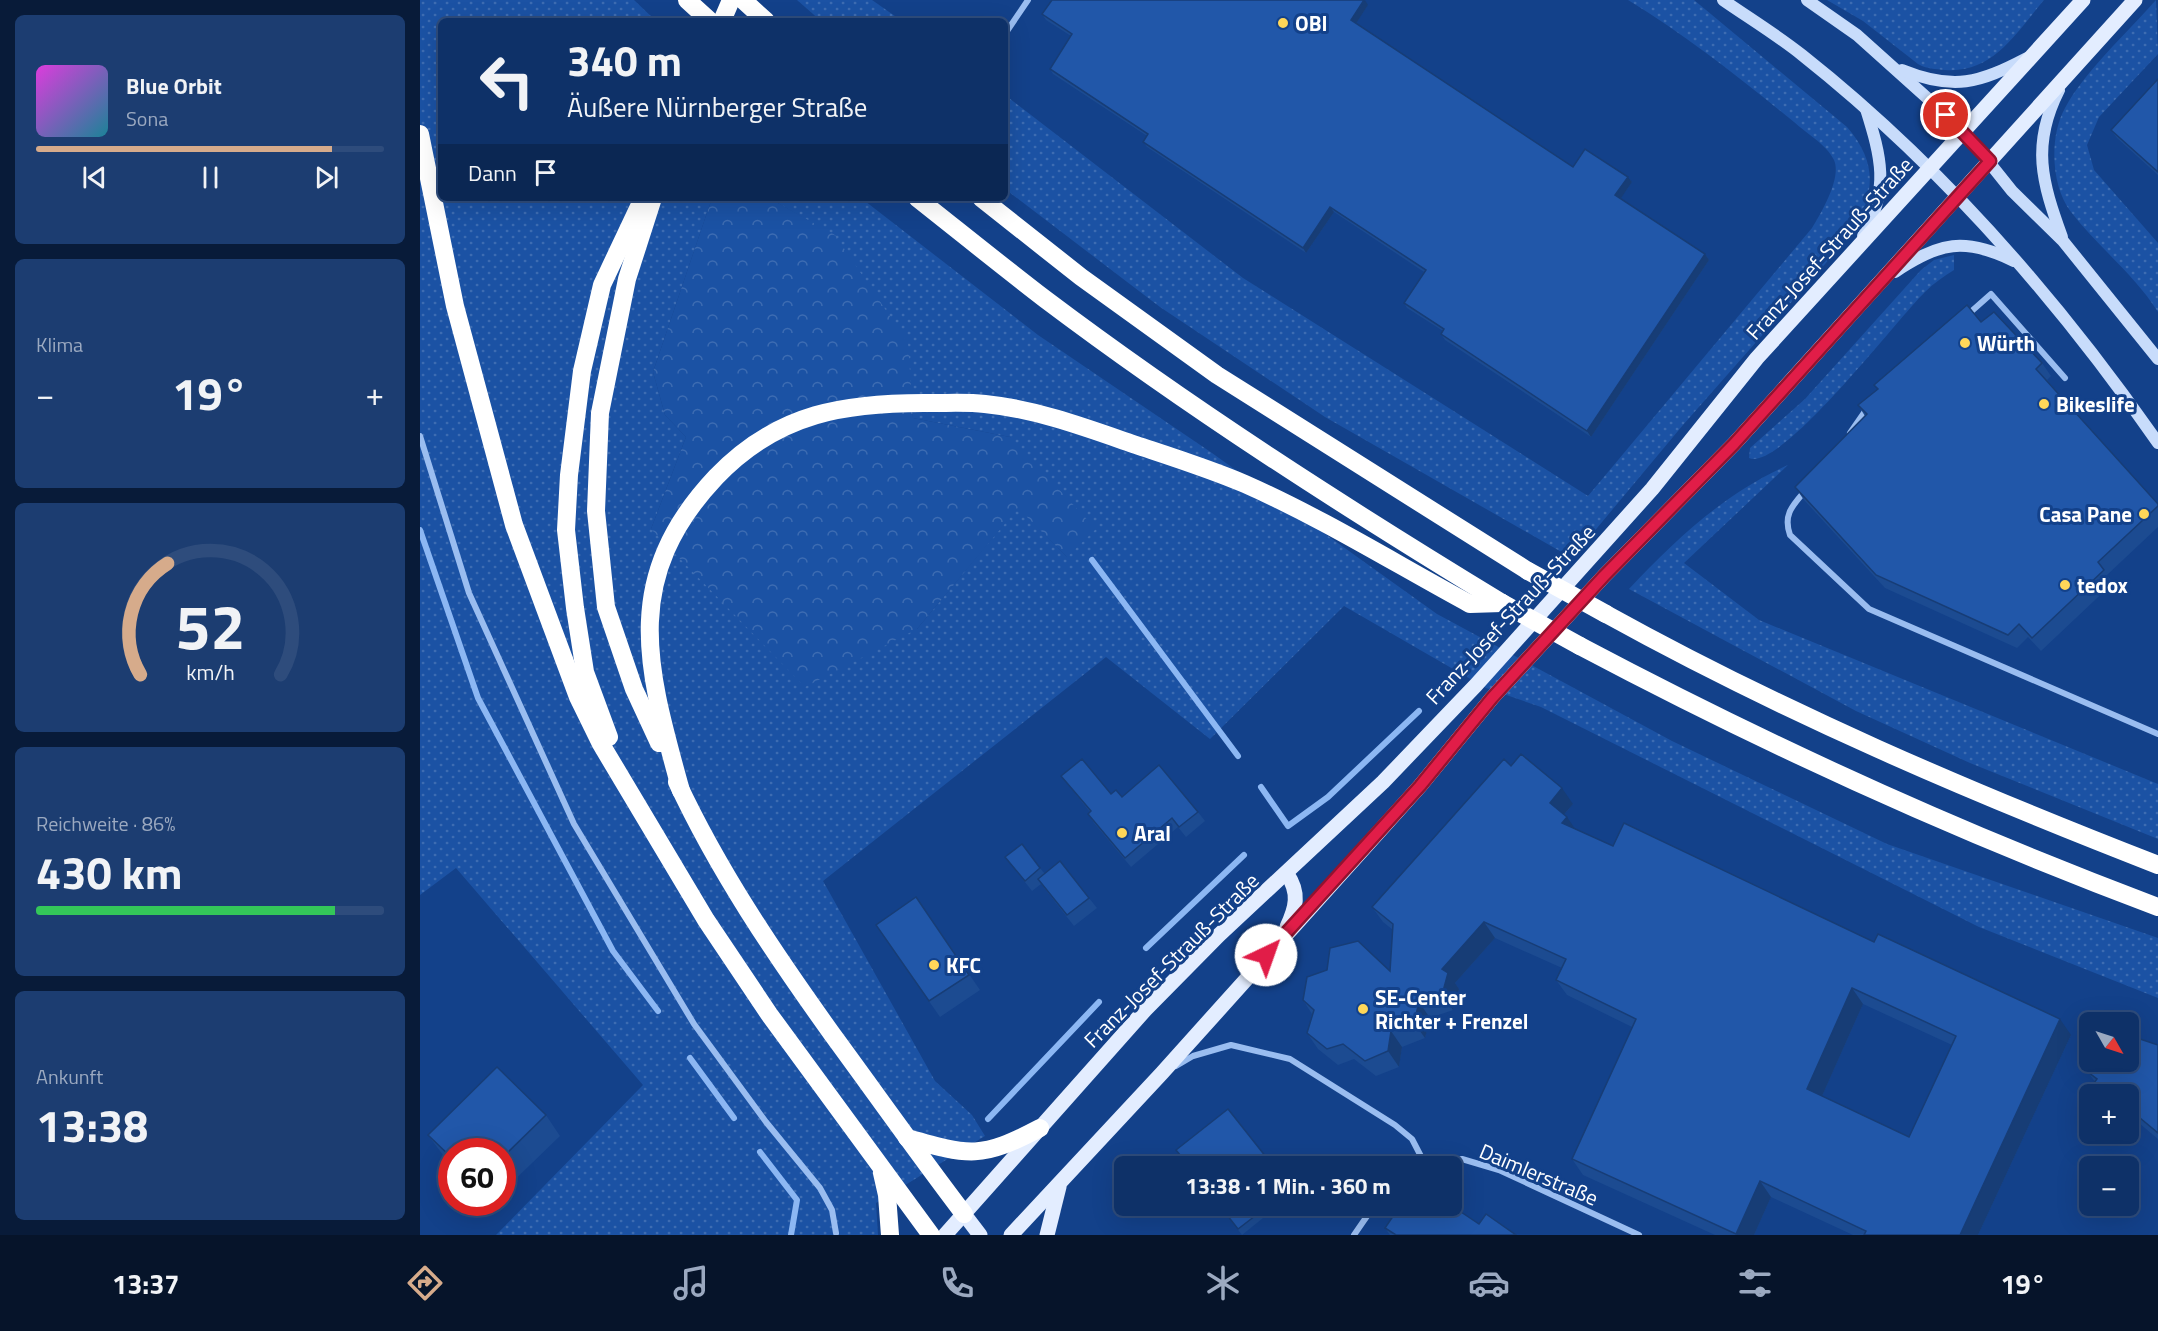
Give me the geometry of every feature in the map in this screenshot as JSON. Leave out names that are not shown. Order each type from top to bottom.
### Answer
[{"type":"highway","points":[[687,0],[707,18]]},
{"type":"highway","points":[[723,18],[731,0]]},
{"type":"highway","points":[[743,0],[763,18]]},
{"type":"highway","points":[[420,134],[454,306],[514,525],[578,697],[602,744],[706,920],[743,977],[931,1235]]},
{"type":"highway","points":[[631,792],[585,672],[566,530],[569,475],[582,371],[603,285],[642,201]]},
{"type":"highway","points":[[652,201],[627,279],[600,413],[596,510],[606,607],[634,689],[711,852],[748,914],[907,1138],[964,1214]]},
{"type":"highway","points":[[921,201],[1046,299],[1229,429],[1369,521],[1502,603],[1666,692],[1779,746],[1969,831],[2158,907]]},
{"type":"highway","points":[[985,201],[1081,277],[1217,375],[1528,571],[1682,657],[1832,728],[2158,865]]},
{"type":"highway","points":[[681,791],[655,697],[649,654],[651,601],[667,546],[694,501],[732,460],[776,430],[822,412],[886,403],[986,404],[1071,422],[1245,485],[1470,604],[1502,603]]},
{"type":"highway","points":[[907,1138],[968,1153],[1004,1147],[1040,1128]]},
{"type":"highway","points":[[880,1166],[887,1195],[890,1235]]},
{"type":"main road","points":[[1723,0],[1800,54],[1865,108],[1959,196],[2020,264],[2114,379],[2158,443]]},
{"type":"main road","points":[[1807,0],[1857,35],[1964,131],[2012,190],[2063,241],[2158,359]]},
{"type":"main road","name":"Franz-Josef-Strauß-Straße","points":[[945,1235],[1145,1010],[1219,935],[1383,782],[1583,567],[1652,489],[1757,358],[2083,0]]},
{"type":"main road","name":"Franz-Josef-Strauß-Straße","points":[[1011,1235],[1162,1074],[1281,938],[1420,786],[1492,698],[1604,576],[1734,444],[2135,0]]},
{"type":"main road","points":[[1895,68],[1930,81],[1974,81],[2001,72],[2034,54]]},
{"type":"main road","points":[[2063,241],[2048,200],[2041,156],[2045,125],[2064,79]]},
{"type":"main road","points":[[1854,251],[1876,207],[1882,176],[1878,147],[1865,108]]},
{"type":"main road","points":[[1885,279],[1921,254],[1947,245],[1991,249],[2020,264]]},
{"type":"main road","points":[[1281,938],[1293,914],[1297,895],[1287,874]]},
{"type":"main road","points":[[1047,1235],[1059,1184]]},
{"type":"main road","points":[[964,1214],[980,1235]]},
{"type":"street","points":[[1008,30],[1028,0]]},
{"type":"street","points":[[1956,325],[1991,294],[2065,378]]},
{"type":"street","points":[[1844,442],[1870,404]]},
{"type":"street","points":[[420,436],[469,593],[574,824],[694,1024],[766,1122],[820,1188],[832,1210],[836,1233]]},
{"type":"street","points":[[1811,485],[1790,508],[1786,522],[1790,535],[1869,609],[2158,734]]},
{"type":"street","points":[[1162,1074],[1193,1056],[1231,1045],[1290,1059],[1395,1125],[1413,1139],[1420,1156]]},
{"type":"street","name":"Daimlerstraße","points":[[1462,1159],[1498,1170],[1639,1235]]},
{"type":"street","points":[[1354,1235],[1367,1216]]},
{"type":"green space","points":[[420,0],[634,0],[653,18],[438,18],[438,201],[711,201],[653,372],[665,415],[686,437],[651,529],[917,629],[1018,507],[1067,557],[1010,437],[913,418],[907,343],[835,236],[774,201],[865,201],[1038,335],[1212,453],[1437,614],[1672,741],[1887,844],[2158,938],[2158,998],[1979,927],[1541,707],[1486,688],[1344,606],[1210,739],[1106,657],[823,881],[935,1081],[972,1115],[985,1136],[876,1203],[878,1235],[496,1235],[643,1085],[456,868],[420,895]]},
{"type":"green space","points":[[797,0],[872,0],[898,18],[818,18]]},
{"type":"green space","points":[[1628,0],[1694,0],[1847,127],[1864,152],[1870,177],[1869,189],[1862,216],[1855,230],[1683,425],[1572,558],[1325,417],[1160,307],[1008,191],[1008,97],[1243,278],[1588,496],[1812,228],[1829,195],[1835,176],[1834,160],[1826,149],[1754,89],[1671,28]]},
{"type":"green space","points":[[1827,0],[2044,0],[2013,37],[1990,58],[1962,69],[1945,70],[1918,64],[1863,21]]},
{"type":"green space","points":[[2156,0],[2158,54],[2099,117],[2087,145],[2094,170],[2158,243],[2158,312],[2127,273],[2071,212],[2059,189],[2054,161],[2056,133],[2073,94],[2095,66]]},
{"type":"green space","points":[[711,201],[774,201],[835,235],[908,343],[913,418],[1010,437],[1096,529],[1067,557],[1018,508],[917,629],[805,687],[651,529],[686,437],[665,415],[653,372]]},
{"type":"green space","points":[[1954,255],[1954,270],[1925,292],[1812,418],[1786,442],[1765,456],[1749,458],[1750,448],[1805,399],[1921,270],[1934,260]]},
{"type":"green space","points":[[1788,465],[1684,563],[1759,620],[2158,784],[2158,839],[1970,763],[1856,711],[1629,589],[1683,535],[1722,503],[1765,476]]},
{"type":"building","points":[[1052,0],[1364,0],[1351,20],[1573,167],[1585,149],[1628,177],[1615,195],[1705,254],[1587,431],[1441,334],[1444,329],[1404,303],[1426,270],[1330,207],[1303,248],[1143,142],[1148,134],[1050,69],[1072,34],[1042,14]]},
{"type":"building","points":[[2158,79],[2158,172],[2111,130]]},
{"type":"building","points":[[1967,305],[1981,322],[1994,312],[2042,363],[2036,369],[2158,504],[2098,562],[2104,570],[2032,638],[2019,624],[2008,635],[1876,575],[1795,487],[1867,414],[1858,405],[1878,389],[1874,385]]},
{"type":"building","points":[[1521,754],[1562,788],[1550,803],[1567,817],[1562,823],[1613,846],[1624,823],[1874,942],[1878,934],[2060,1019],[1960,1235],[1864,1235],[1866,1231],[1760,1181],[1736,1234],[1572,1159],[1636,1019],[1556,980],[1566,959],[1484,922],[1442,969],[1448,973],[1442,995],[1419,1002],[1414,1023],[1391,1031],[1388,1051],[1365,1061],[1343,1044],[1327,1049],[1307,1033],[1314,1010],[1303,1000],[1307,977],[1327,970],[1330,948],[1358,941],[1390,971],[1393,924],[1372,907],[1504,759],[1511,766]],"holes":[[[1852,988],[1956,1036],[1909,1137],[1807,1089]]]},
{"type":"building","points":[[1082,759],[1111,794],[1116,790],[1122,797],[1159,765],[1198,812],[1179,827],[1172,818],[1125,858],[1088,814],[1091,811],[1061,776]]},
{"type":"building","points":[[1022,844],[1040,868],[1025,881],[1005,857]]},
{"type":"building","points":[[1060,861],[1089,898],[1067,915],[1038,879]]},
{"type":"building","name":"KFC","points":[[916,897],[969,975],[929,1001],[876,925]]},
{"type":"building","points":[[2139,1039],[2158,1045],[2158,1133],[2139,1117],[2139,1084],[2093,1084],[2097,1079],[2088,1072],[2139,1072]]},
{"type":"building","points":[[497,1067],[546,1115],[516,1144],[516,1138],[438,1138],[438,1145],[428,1135]]},
{"type":"building","points":[[1228,1109],[1265,1156],[1181,1156],[1176,1150]]},
{"type":"building","points":[[1462,1213],[1479,1224],[1486,1214],[1516,1235],[1396,1235],[1385,1228],[1393,1216],[1462,1216]]},
{"type":"building","points":[[1228,1216],[1255,1216],[1238,1229]]},
{"type":"waterway","points":[[420,530],[478,698],[613,951],[658,1011]]},
{"type":"waterway","points":[[1092,560],[1238,756]]},
{"type":"waterway","points":[[1261,787],[1288,826],[1328,797],[1419,711]]},
{"type":"waterway","points":[[1146,948],[1244,855]]},
{"type":"waterway","points":[[988,1119],[1099,1002]]},
{"type":"waterway","points":[[690,1058],[734,1118]]},
{"type":"waterway","points":[[760,1152],[797,1200],[791,1235]]},
{"type":"place","name":"OBI","points":[[1283,23]]},
{"type":"place","name":"Würth","points":[[1965,343]]},
{"type":"place","name":"Bikeslife","points":[[2044,404]]},
{"type":"place","name":"Casa Pane","points":[[2144,514]]},
{"type":"place","name":"tedox","points":[[2065,585]]},
{"type":"place","name":"Aral","points":[[1122,833]]},
{"type":"place","name":"KFC","points":[[934,965]]},
{"type":"place","name":"SE-Center Richter + Frenzel","points":[[1363,1009]]},
{"type":"route","points":[[1266,955],[1420,786],[1492,698],[1604,576],[1734,444],[1990,161],[1964,131],[1946,115]]}]
